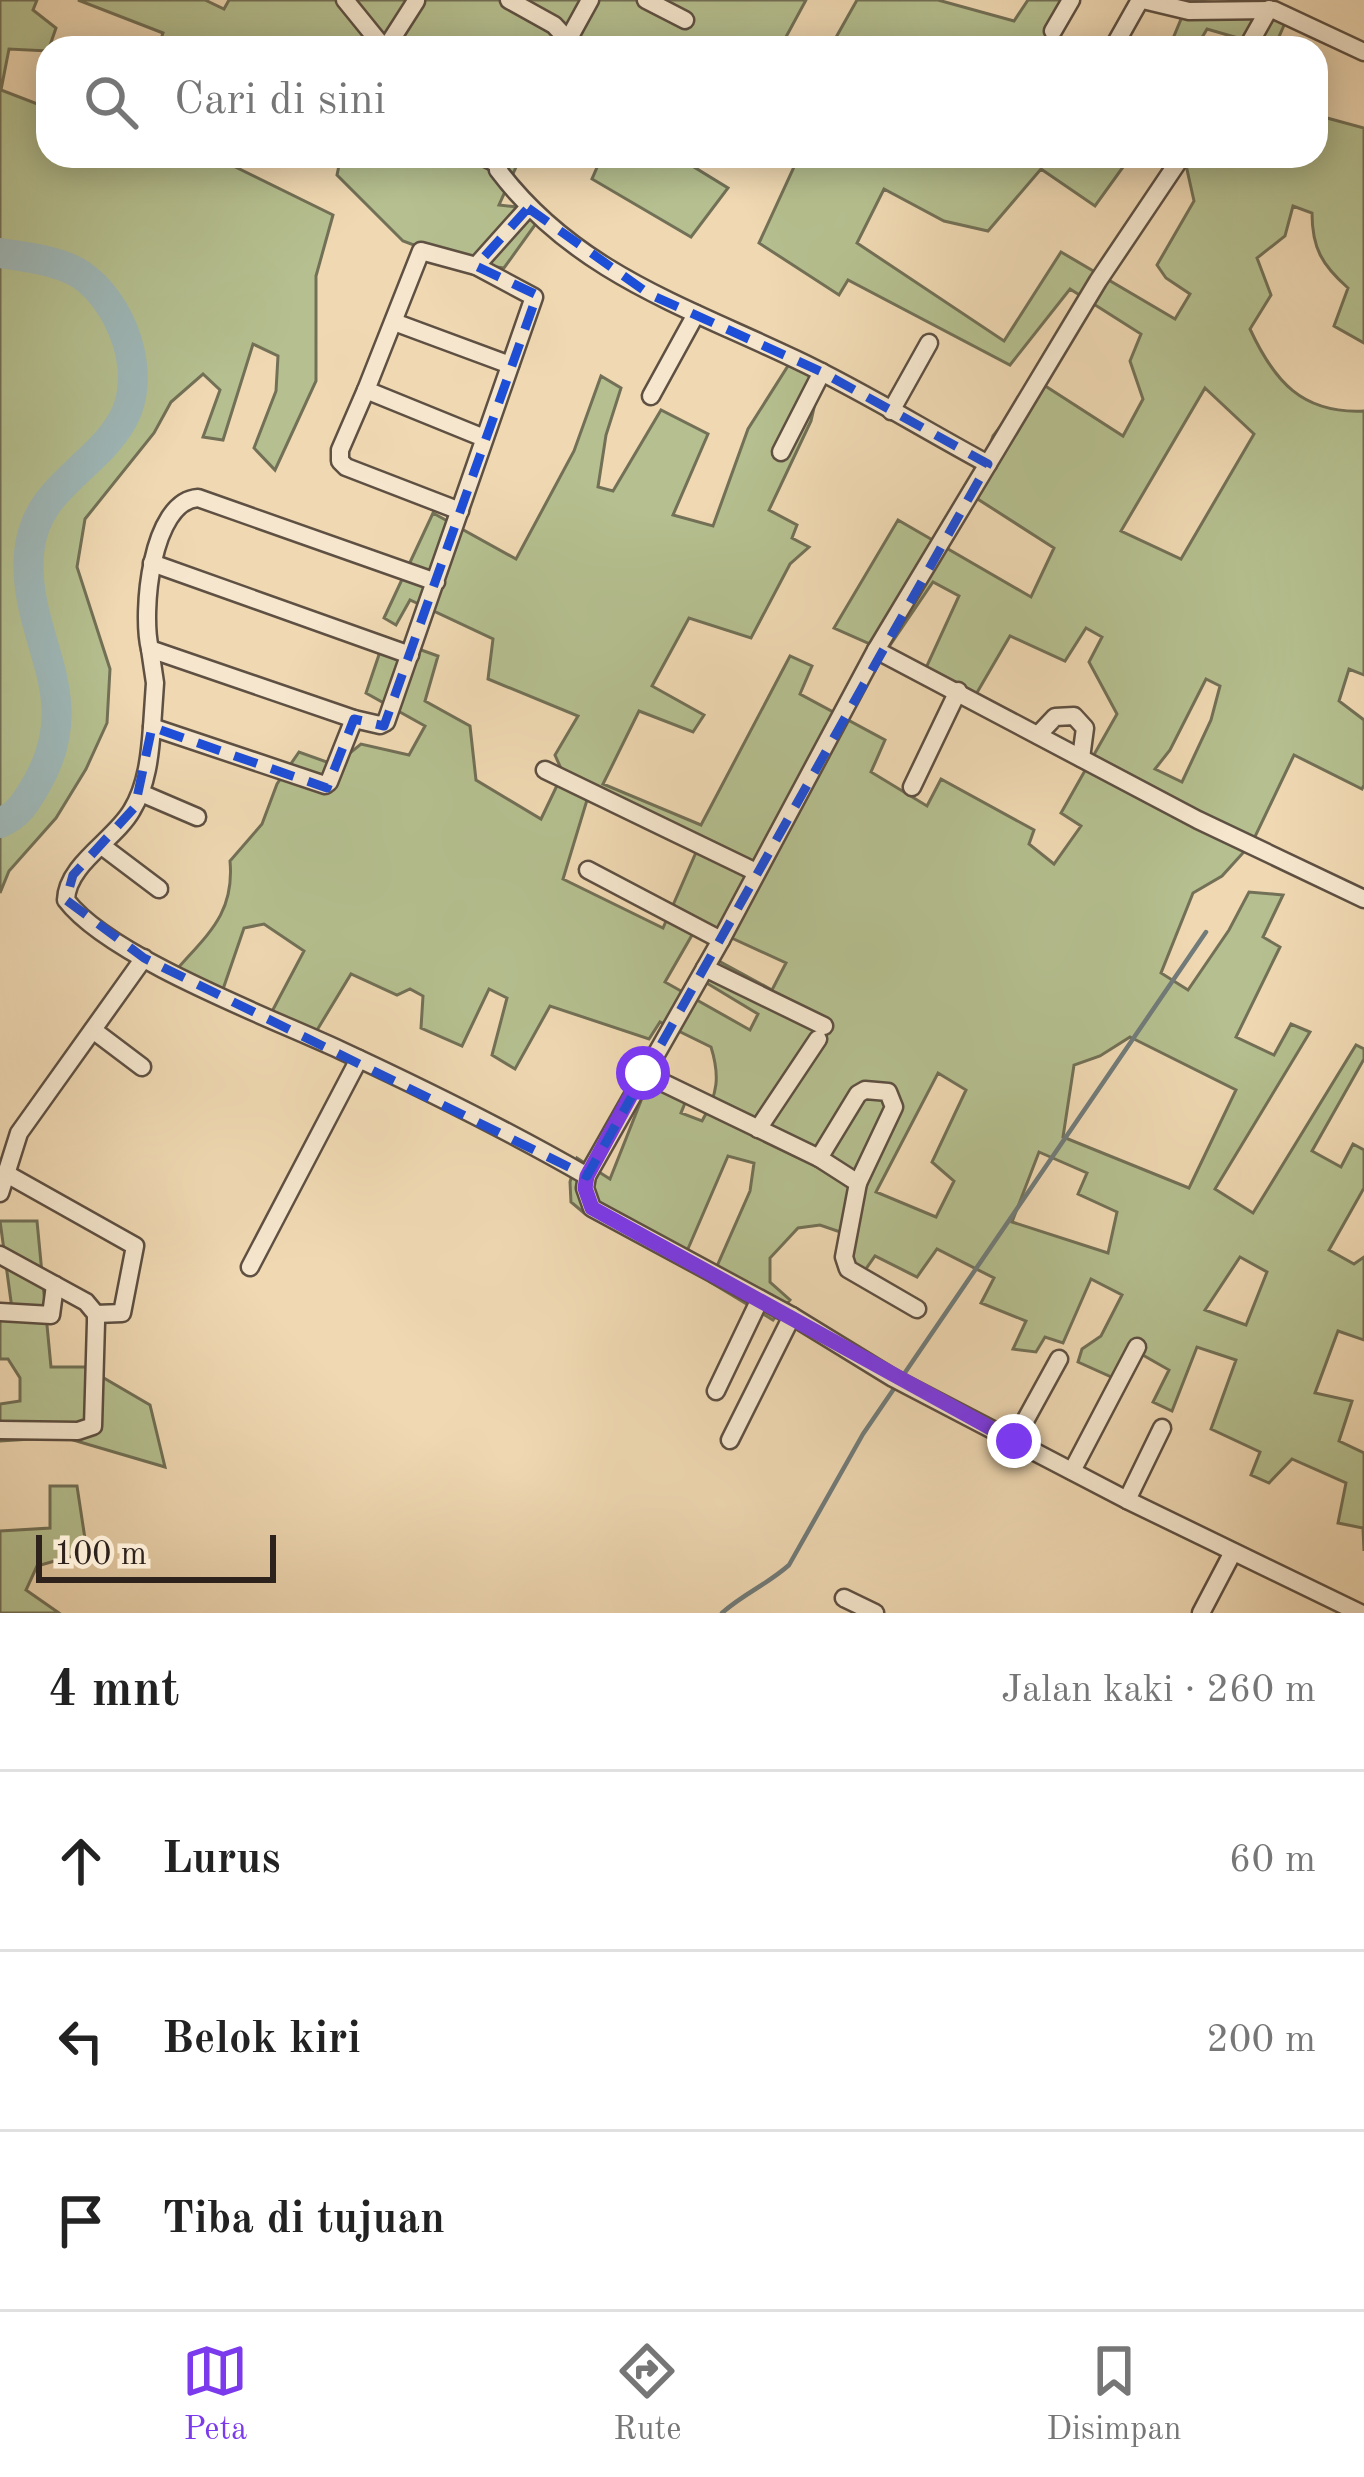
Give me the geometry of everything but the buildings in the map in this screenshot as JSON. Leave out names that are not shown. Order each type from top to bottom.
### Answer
[{"type":"street","points":[[345,0],[375,36]]},
{"type":"street","points":[[509,0],[554,25],[561,36]]},
{"type":"street","points":[[570,36],[590,0]]},
{"type":"street","points":[[646,0],[685,20]]},
{"type":"street","points":[[1053,31],[1071,0]]},
{"type":"street","points":[[1120,36],[1141,0],[1189,11],[1278,7],[1364,52]]},
{"type":"street","points":[[393,36],[416,1]]},
{"type":"street","points":[[1255,36],[1278,7]]},
{"type":"street","points":[[497,168],[527,208],[606,269],[649,294],[822,372],[988,464]]},
{"type":"street","points":[[1175,168],[1098,281],[876,650],[722,940],[587,1176],[585,1188],[592,1208],[791,1316],[893,1378],[1127,1500],[1360,1613]]},
{"type":"street","points":[[476,266],[527,208]]},
{"type":"street","points":[[150,649],[355,719],[386,722],[436,582],[534,297],[476,266],[421,251],[340,450],[340,461],[460,512]]},
{"type":"street","points":[[651,396],[696,314]]},
{"type":"street","points":[[394,322],[510,365]]},
{"type":"street","points":[[891,411],[929,343]]},
{"type":"street","points":[[781,452],[822,372]]},
{"type":"street","points":[[366,390],[484,438]]},
{"type":"street","points":[[436,582],[198,498],[187,499],[175,510],[146,590],[154,683],[141,793],[124,823],[73,875],[66,900],[76,914],[144,958],[500,1127],[587,1176]]},
{"type":"street","points":[[152,563],[410,655]]},
{"type":"street","points":[[876,650],[1223,832],[1364,898]]},
{"type":"street","points":[[912,787],[958,691]]},
{"type":"street","points":[[1038,735],[1055,717],[1073,716],[1085,728],[1081,758]]},
{"type":"street","points":[[152,727],[325,785],[355,719]]},
{"type":"street","points":[[545,770],[755,872]]},
{"type":"street","points":[[141,793],[197,817]]},
{"type":"street","points":[[102,846],[159,889]]},
{"type":"street","points":[[588,870],[722,940]]},
{"type":"street","points":[[0,1193],[19,1133],[144,958]]},
{"type":"street","points":[[705,968],[821,1033],[758,1129]]},
{"type":"street","points":[[93,1030],[142,1067]]},
{"type":"street","points":[[250,1267],[359,1059]]},
{"type":"street","points":[[643,1073],[819,1158],[858,1183]]},
{"type":"street","points":[[819,1158],[858,1094],[888,1092],[894,1107],[858,1183],[844,1257],[848,1270],[916,1309]]},
{"type":"street","points":[[5,1173],[135,1246],[125,1307],[117,1315],[96,1314]]},
{"type":"street","points":[[0,1255],[86,1302],[96,1314],[93,1426],[77,1431],[0,1430]]},
{"type":"street","points":[[0,1312],[51,1315],[55,1285]]},
{"type":"street","points":[[716,1391],[760,1299]]},
{"type":"street","points":[[730,1440],[791,1316]]},
{"type":"street","points":[[1072,1471],[1137,1347]]},
{"type":"street","points":[[1014,1441],[1059,1360]]},
{"type":"street","points":[[1127,1500],[1162,1428]]},
{"type":"street","points":[[1201,1613],[1233,1552]]},
{"type":"street","points":[[844,1598],[874,1613]]},
{"type":"highlighted area","points":[[528,208],[649,294],[822,372],[988,464],[587,1176],[144,958],[66,900],[73,875],[135,807],[152,727],[327,788],[354,719],[384,726],[537,295],[476,266]]},
{"type":"green space","points":[[0,0],[37,0],[33,10],[56,28],[53,36],[36,36],[36,50],[9,49],[1,90],[36,103],[36,168],[237,168],[333,215],[316,276],[316,381],[275,470],[254,448],[276,391],[278,356],[253,344],[223,440],[203,437],[220,390],[203,374],[171,402],[154,433],[85,519],[77,567],[110,669],[107,723],[56,818],[9,871],[0,893]]},
{"type":"green space","points":[[78,0],[205,0],[224,9],[229,0],[806,0],[786,36],[163,33]]},
{"type":"green space","points":[[857,0],[938,0],[1014,21],[1028,0],[1062,0],[1049,36],[837,36]]},
{"type":"green space","points":[[1189,0],[1248,6],[1285,23],[1279,36],[1231,36],[1207,29],[1203,36],[1174,36]]},
{"type":"green space","points":[[1328,118],[1364,128],[1364,343],[1334,326],[1348,288],[1320,255],[1312,213],[1293,206],[1285,236],[1257,258],[1271,295],[1250,329],[1269,364],[1293,391],[1323,407],[1364,411],[1364,675],[1349,669],[1339,701],[1364,720],[1364,785],[1362,789],[1294,755],[1252,843],[1222,876],[1193,893],[1161,973],[1188,990],[1249,892],[1283,895],[1263,937],[1280,947],[1236,1037],[1274,1055],[1291,1024],[1310,1032],[1215,1189],[1253,1213],[1356,1045],[1364,1049],[1364,1059],[1312,1151],[1341,1167],[1353,1144],[1364,1150],[1364,1188],[1329,1250],[1354,1264],[1364,1257],[1364,1340],[1338,1331],[1315,1393],[1352,1401],[1339,1441],[1364,1453],[1364,1551],[1363,1528],[1338,1523],[1346,1483],[1292,1459],[1269,1483],[1251,1475],[1260,1452],[1211,1429],[1236,1360],[1197,1347],[1172,1411],[1153,1402],[1169,1370],[1134,1350],[1116,1379],[1078,1362],[1082,1349],[1101,1336],[1122,1295],[1091,1279],[1063,1343],[1045,1337],[1036,1352],[1013,1349],[1026,1321],[981,1303],[994,1278],[937,1249],[917,1277],[875,1256],[863,1273],[842,1264],[852,1236],[820,1225],[798,1228],[770,1258],[770,1282],[790,1300],[773,1320],[710,1282],[750,1191],[754,1163],[728,1156],[681,1265],[584,1213],[571,1202],[570,1182],[577,1158],[610,1179],[654,1068],[679,1082],[687,1098],[681,1113],[702,1121],[711,1102],[716,1067],[711,1047],[660,1022],[649,1039],[550,1006],[515,1069],[492,1055],[507,998],[489,989],[462,1046],[421,1028],[423,996],[410,989],[397,995],[351,974],[311,1040],[268,1019],[304,951],[264,924],[244,928],[221,995],[172,975],[223,911],[230,861],[262,824],[277,784],[299,752],[335,765],[361,744],[409,755],[425,726],[366,693],[385,637],[438,656],[425,701],[470,726],[476,780],[541,819],[563,773],[555,755],[578,716],[488,679],[493,639],[410,600],[396,625],[384,618],[433,513],[516,559],[574,451],[601,376],[621,388],[606,435],[598,487],[613,491],[661,410],[708,434],[673,515],[713,526],[748,429],[793,358],[822,372],[811,421],[769,510],[797,525],[792,538],[809,547],[790,564],[751,638],[689,618],[652,686],[704,715],[693,732],[639,711],[603,784],[701,825],[790,656],[812,666],[800,694],[885,740],[871,772],[927,806],[941,779],[1034,830],[1029,844],[1054,864],[1081,826],[1061,813],[1117,714],[1089,662],[1102,637],[1086,628],[1065,661],[1010,636],[975,696],[925,670],[959,596],[933,582],[886,651],[834,628],[898,520],[1031,597],[1054,548],[973,496],[993,436],[1036,380],[1123,436],[1143,399],[1130,361],[1141,334],[1070,289],[1010,365],[848,280],[839,295],[759,243],[793,168],[1122,168],[1095,206],[1041,169],[988,231],[944,221],[884,189],[857,243],[1004,341],[1061,252],[1175,319],[1190,294],[1166,278],[1157,265],[1194,201],[1187,168],[1328,168]],"holes":[[[1205,388],[1254,434],[1181,559],[1121,531]],[[1206,679],[1220,686],[1211,720],[1182,782],[1155,769],[1170,750]],[[587,800],[697,850],[663,928],[563,879]],[[699,923],[786,963],[772,990],[706,954],[695,976],[758,1014],[750,1030],[665,982]],[[1130,1037],[1236,1090],[1189,1188],[1063,1137],[1074,1065]],[[938,1073],[966,1090],[932,1162],[954,1181],[936,1217],[876,1192]],[[1039,1152],[1087,1173],[1078,1194],[1117,1212],[1108,1253],[1012,1222]],[[1240,1257],[1267,1272],[1246,1325],[1205,1310]]]},
{"type":"green space","points":[[338,168],[516,168],[499,205],[528,208],[540,218],[504,268],[459,262],[403,241],[337,175]]},
{"type":"green space","points":[[597,168],[696,168],[728,188],[691,237],[592,179]]},
{"type":"green space","points":[[0,1221],[37,1221],[51,1367],[85,1367],[150,1405],[165,1467],[63,1437],[0,1441],[0,1404],[20,1401],[20,1378],[8,1359],[0,1359],[0,1317],[13,1316]]},
{"type":"green space","points":[[50,1486],[77,1486],[87,1552],[37,1566],[26,1590],[59,1613],[0,1613],[0,1531],[50,1528]]},
{"type":"waterway","points":[[0,253],[62,266],[95,286],[127,341],[133,383],[122,421],[53,495],[34,530],[29,584],[50,668],[56,723],[51,753],[36,785],[17,812],[0,823]]},
{"type":"waterway","points":[[722,1613],[789,1565],[863,1434],[1206,932]]},
{"type":"route","points":[[643,1073],[587,1176],[587,1201],[592,1208],[1014,1441]]}]
